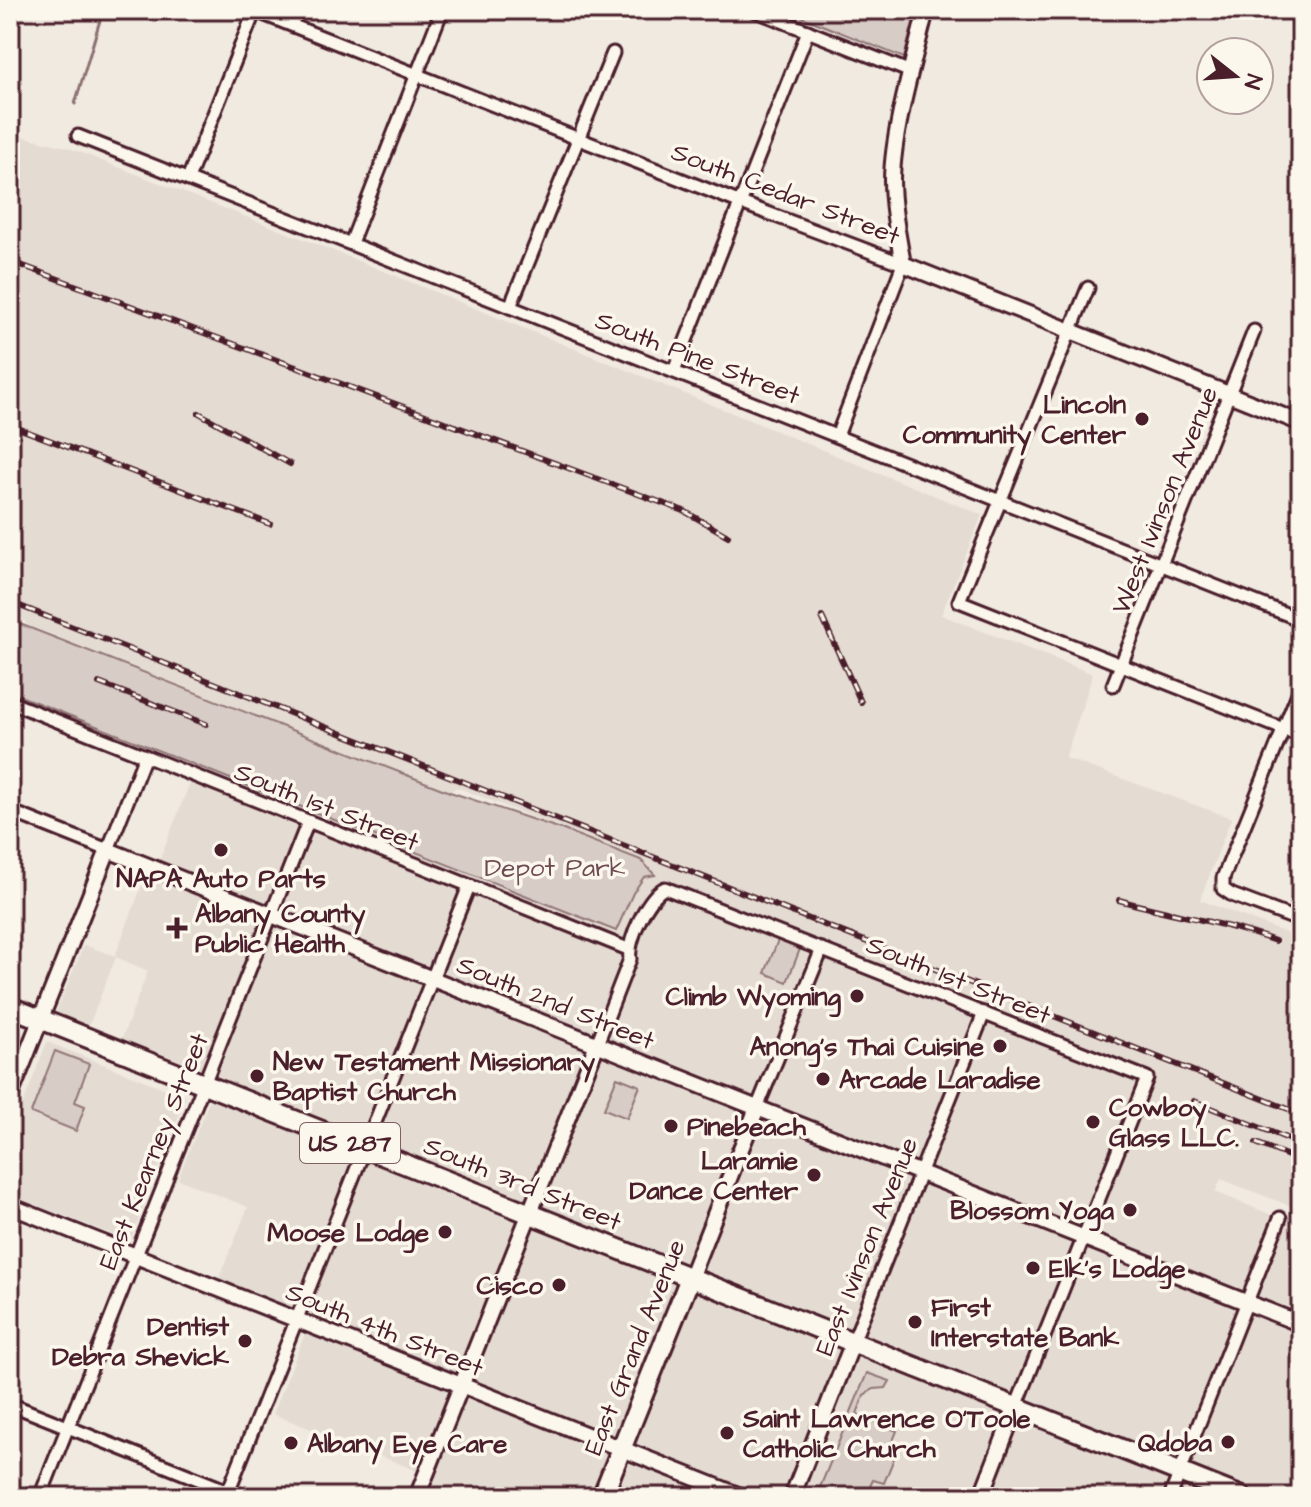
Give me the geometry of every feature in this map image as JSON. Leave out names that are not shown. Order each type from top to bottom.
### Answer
[{"type":"main road","name":"South 3rd Street","points":[[10,1007],[1242,1497]]},
{"type":"main road","name":"East Grand Avenue","points":[[602,1497],[690,1278]]},
{"type":"street","points":[[188,179],[254,10]]},
{"type":"street","name":"South Cedar Street","points":[[254,10],[1301,423]]},
{"type":"street","points":[[351,243],[442,10]]},
{"type":"street","points":[[754,10],[911,72]]},
{"type":"street","points":[[837,436],[903,264],[892,176],[926,10]]},
{"type":"street","points":[[674,371],[808,31]]},
{"type":"street","points":[[510,307],[613,53]]},
{"type":"street","name":"South Pine Street","points":[[78,136],[1301,620]]},
{"type":"street","points":[[1088,288],[959,601],[1301,736]]},
{"type":"street","name":"West Ivinson Avenue","points":[[1113,685],[1254,331]]},
{"type":"street","points":[[1301,686],[1223,878],[1223,889],[1232,895],[1301,921]]},
{"type":"street","name":"South 1st Street","points":[[10,702],[628,949],[642,917],[658,892],[665,888],[1147,1078],[1084,1237]]},
{"type":"street","points":[[10,1096],[145,756]]},
{"type":"street","name":"South 2nd Street","points":[[10,811],[1301,1324]]},
{"type":"street","name":"East Kearney Street","points":[[40,1497],[308,822]]},
{"type":"street","points":[[228,1494],[469,886]]},
{"type":"street","points":[[417,1497],[630,959],[628,949]]},
{"type":"street","name":"East Grand Avenue","points":[[690,1278],[822,949]]},
{"type":"street","name":"East Ivinson Avenue","points":[[792,1497],[984,1013]]},
{"type":"street","name":"South 4th Street","points":[[10,1206],[743,1497]]},
{"type":"street","points":[[1170,1497],[1280,1218]]},
{"type":"street","points":[[981,1497],[1084,1237]]},
{"type":"street","points":[[10,1404],[228,1494],[243,1497]]},
{"type":"shaded area","points":[[10,133],[69,148],[344,255],[982,515],[941,615],[1093,674],[1065,758],[1231,818],[1200,900],[1301,939],[1301,1210],[1221,1179],[1215,1192],[1301,1227],[1301,1497],[429,1497],[436,1478],[273,1414],[312,1316],[219,1279],[248,1207],[178,1179],[219,1076],[122,1038],[148,971],[116,957],[89,1025],[56,1012],[84,945],[115,956],[153,857],[160,859],[197,765],[616,931],[633,893],[644,877],[654,875],[640,860],[459,788],[450,792],[27,625],[23,619],[10,614]]},
{"type":"shaded area","points":[[47,1042],[186,1097],[130,1241],[10,1195],[10,1138]]},
{"type":"green space","points":[[785,10],[916,10],[904,58]]},
{"type":"green space","name":"Depot Park","points":[[20,624],[450,792],[641,860],[655,875],[644,877],[633,893],[616,931],[10,692],[10,650]]},
{"type":"green space","points":[[778,940],[800,949],[787,982],[765,973]]},
{"type":"green space","points":[[55,1051],[89,1064],[75,1102],[85,1106],[76,1131],[31,1113]]},
{"type":"green space","points":[[617,1077],[640,1086],[627,1118],[604,1109]]},
{"type":"green space","points":[[867,1373],[890,1381],[886,1388],[874,1389],[864,1395],[857,1414],[897,1431],[892,1443],[899,1446],[884,1483],[873,1480],[867,1493],[860,1491],[858,1497],[816,1497]]},
{"type":"waterway","points":[[75,104],[103,10]]},
{"type":"railway","points":[[10,261],[684,511],[728,536]]},
{"type":"railway","points":[[199,413],[290,464]]},
{"type":"railway","points":[[10,425],[270,524]]},
{"type":"railway","points":[[10,602],[1301,1114]]},
{"type":"railway","points":[[822,617],[861,702]]},
{"type":"railway","points":[[99,683],[206,724]]},
{"type":"railway","points":[[1119,900],[1275,941]]},
{"type":"railway","points":[[1194,1101],[1301,1144]]},
{"type":"railway","points":[[1256,1143],[1301,1161]]},
{"type":"place","name":"Lincoln Community Center","points":[[1142,419]]},
{"type":"place","name":"NAPA Auto Parts","points":[[221,850]]},
{"type":"place","name":"Albany County Public Health","points":[[177,928]]},
{"type":"place","name":"Climb Wyoming","points":[[857,996]]},
{"type":"place","name":"Anong's Thai Cuisine","points":[[1000,1046]]},
{"type":"place","name":"New Testament Missionary Baptist Church","points":[[257,1076]]},
{"type":"place","name":"Arcade Laradise","points":[[823,1079]]},
{"type":"place","name":"Cowboy Glass LLC.","points":[[1093,1122]]},
{"type":"place","name":"Pinebeach","points":[[671,1126]]},
{"type":"place","name":"Laramie Dance Center","points":[[814,1175]]},
{"type":"place","name":"Blossom Yoga","points":[[1130,1210]]},
{"type":"place","name":"Moose Lodge","points":[[445,1232]]},
{"type":"place","name":"Elk's Lodge","points":[[1033,1268]]},
{"type":"place","name":"Cisco","points":[[559,1285]]},
{"type":"place","name":"First Interstate Bank","points":[[915,1322]]},
{"type":"place","name":"Dentist Debra Shevick","points":[[245,1341]]},
{"type":"place","name":"Saint Lawrence O'Toole Catholic Church","points":[[727,1433]]},
{"type":"place","name":"Qdoba","points":[[1228,1442]]},
{"type":"place","name":"Albany Eye Care","points":[[291,1443]]}]
